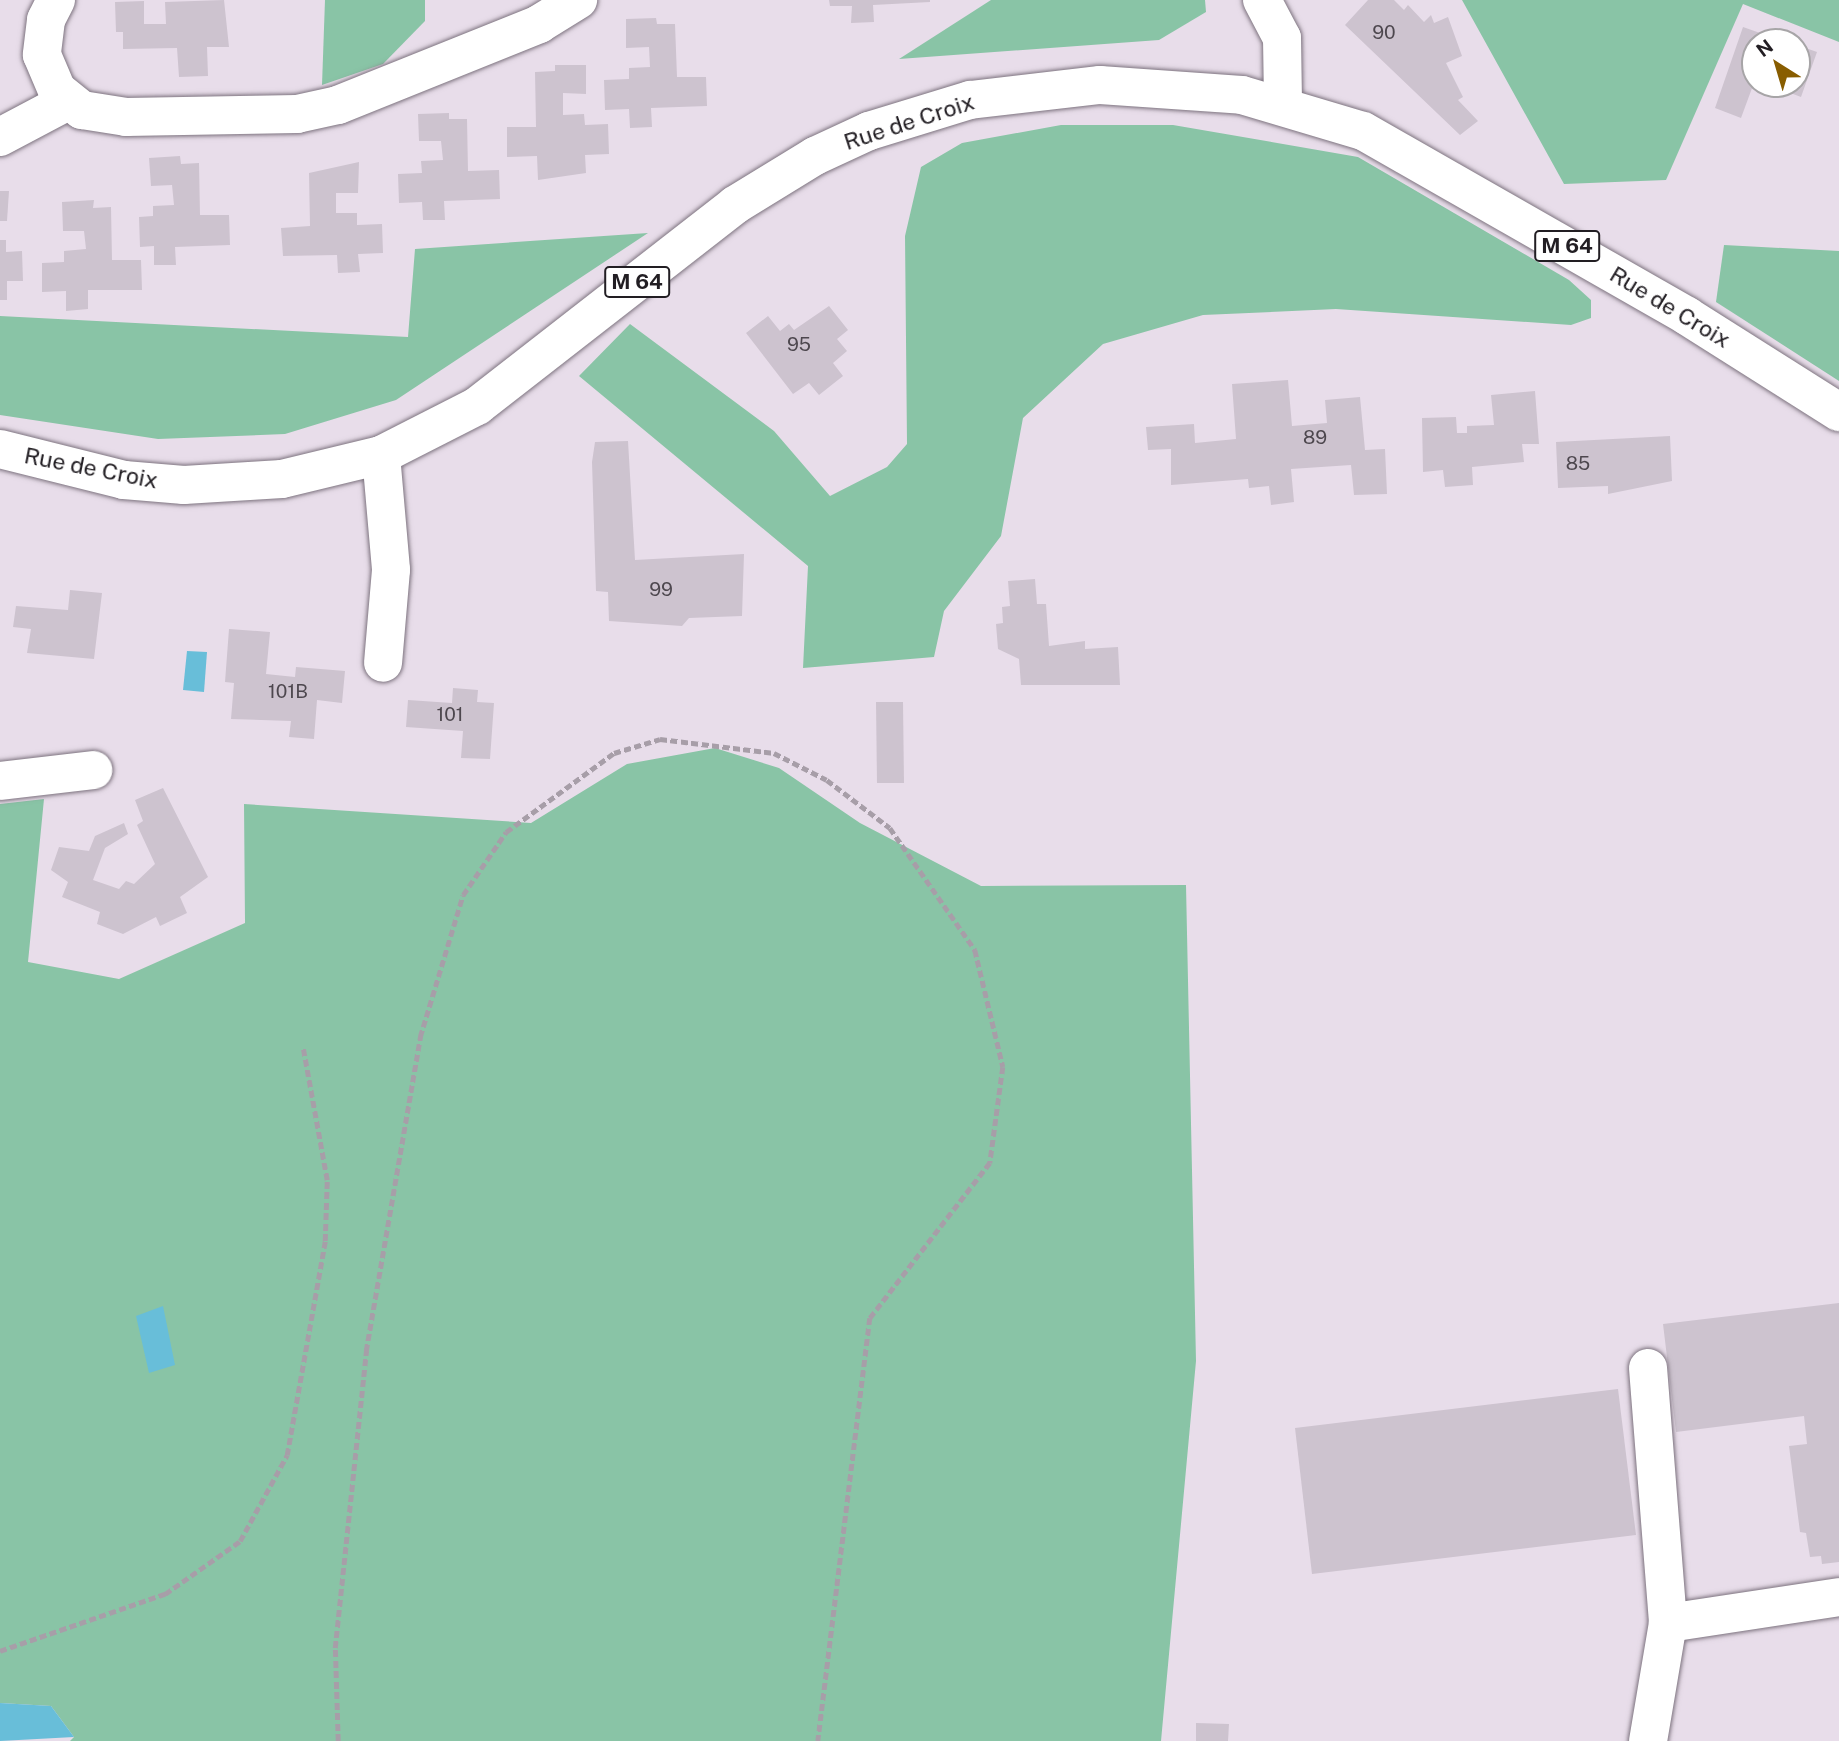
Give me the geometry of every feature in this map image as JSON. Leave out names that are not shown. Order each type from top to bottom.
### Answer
[{"type":"main road","points":[[56,0],[46,20],[42,55],[68,101],[99,115],[127,117],[314,111],[527,29],[578,0]]},
{"type":"main road","points":[[1262,0],[1282,38],[1283,104]]},
{"type":"main road","name":"Rue de Croix","points":[[0,451],[124,480],[184,485],[282,479],[381,455],[477,406],[735,205],[869,131],[970,100],[1068,86],[1175,88],[1283,104],[1399,148],[1839,412]]},
{"type":"main road","points":[[0,137],[68,101]]},
{"type":"main road","points":[[381,455],[391,570],[383,663]]},
{"type":"main road","points":[[0,781],[93,769]]},
{"type":"main road","points":[[1648,1368],[1668,1623],[1648,1741]]},
{"type":"main road","points":[[1668,1623],[1839,1597]]},
{"type":"path","points":[[338,1741],[336,1634],[366,1351],[420,1037],[463,895],[506,832],[614,754],[660,739],[774,753],[827,780],[890,828],[975,950],[1003,1067],[990,1163],[870,1318],[818,1741]]},
{"type":"path","points":[[0,1651],[165,1594],[240,1541],[287,1455],[325,1241],[327,1180],[303,1048]]},
{"type":"green space","points":[[325,0],[425,0],[425,21],[383,64],[322,85]]},
{"type":"green space","points":[[991,0],[1205,0],[1206,12],[1159,40],[899,59]]},
{"type":"green space","points":[[1462,0],[1839,0],[1839,42],[1811,31],[1811,28],[1804,28],[1743,4],[1666,180],[1564,184]]},
{"type":"green space","points":[[1061,125],[1173,125],[1358,157],[1569,280],[1591,300],[1591,318],[1571,325],[1336,309],[1203,315],[1103,344],[1023,418],[1001,536],[944,611],[934,657],[803,668],[808,566],[579,376],[630,324],[774,431],[830,496],[887,467],[907,444],[905,236],[921,167],[962,143]]},
{"type":"green space","points":[[648,233],[396,400],[285,434],[158,439],[0,415],[0,316],[408,337],[415,249]]},
{"type":"green space","points":[[1724,245],[1839,251],[1839,381],[1716,302]]},
{"type":"green space","points":[[715,748],[779,768],[860,823],[981,886],[1186,885],[1196,1361],[1161,1741],[70,1741],[74,1737],[51,1706],[0,1703],[0,804],[44,799],[28,962],[119,979],[245,923],[244,804],[531,823],[627,764]]},
{"type":"water","points":[[187,651],[207,652],[204,692],[183,690]]},
{"type":"water","points":[[163,1306],[175,1365],[149,1373],[136,1316]]},
{"type":"water","points":[[0,1703],[51,1706],[74,1737],[0,1741]]},
{"type":"building","points":[[224,0],[229,47],[207,47],[208,76],[179,77],[177,48],[123,49],[123,32],[116,32],[115,2],[144,1],[144,24],[166,24],[165,2]]},
{"type":"building","points":[[829,0],[930,2],[873,5],[874,22],[851,23],[852,6],[830,6]]},
{"type":"building","points":[[1368,0],[1394,0],[1404,10],[1408,5],[1424,22],[1431,15],[1434,23],[1448,17],[1462,56],[1446,63],[1463,97],[1458,100],[1478,121],[1460,135],[1345,25]]},
{"type":"building","points":[[656,18],[657,24],[675,24],[677,77],[706,77],[707,106],[651,108],[652,127],[630,128],[629,109],[605,110],[604,80],[629,79],[629,68],[650,67],[649,47],[626,48],[626,19]]},
{"type":"building","points":[[1741,33],[1741,98],[1748,98],[1741,118],[1715,108]]},
{"type":"building","points":[[1811,50],[1817,52],[1811,69]]},
{"type":"building","points":[[555,65],[586,65],[586,94],[563,93],[563,115],[584,114],[585,125],[608,124],[609,154],[585,155],[586,173],[538,180],[537,156],[507,157],[507,127],[536,127],[535,72],[555,71]]},
{"type":"building","points":[[449,113],[449,119],[467,119],[468,171],[499,170],[500,199],[444,201],[445,220],[423,220],[422,202],[399,203],[398,174],[422,173],[421,161],[443,160],[441,141],[419,141],[418,114]]},
{"type":"building","points":[[180,156],[181,164],[199,163],[200,215],[229,215],[230,245],[175,247],[176,265],[154,265],[154,246],[140,247],[139,217],[153,216],[153,206],[174,205],[172,185],[151,186],[149,158]]},
{"type":"building","points":[[359,162],[358,193],[336,193],[336,213],[357,213],[357,225],[382,224],[383,253],[358,254],[360,272],[338,273],[337,255],[283,256],[281,228],[310,226],[309,173]]},
{"type":"building","points":[[0,191],[9,191],[7,221],[0,221]]},
{"type":"building","points":[[94,200],[93,208],[111,207],[112,260],[141,260],[142,290],[88,290],[88,309],[66,311],[66,291],[42,292],[42,263],[64,262],[64,251],[86,249],[84,231],[63,231],[62,202]]},
{"type":"building","points":[[0,240],[6,240],[6,252],[22,251],[23,281],[7,281],[7,300],[0,300]]},
{"type":"building","points":[[829,306],[848,330],[837,339],[847,351],[833,363],[843,376],[819,395],[809,383],[793,394],[746,333],[768,316],[780,331],[789,324],[794,330]]},
{"type":"building","points":[[1288,380],[1292,426],[1327,423],[1325,400],[1360,397],[1365,450],[1385,449],[1387,494],[1354,495],[1351,465],[1291,469],[1294,502],[1271,505],[1269,486],[1249,488],[1248,479],[1171,485],[1171,449],[1148,450],[1146,427],[1194,424],[1195,443],[1236,439],[1232,384]]},
{"type":"building","points":[[1535,391],[1539,444],[1522,444],[1524,462],[1472,467],[1473,485],[1445,487],[1443,470],[1423,472],[1422,418],[1456,417],[1457,433],[1467,433],[1467,426],[1494,425],[1491,395]]},
{"type":"building","points":[[1670,436],[1672,481],[1608,494],[1608,486],[1558,488],[1556,442]]},
{"type":"building","points":[[628,441],[635,560],[744,554],[742,616],[689,618],[682,626],[609,621],[608,592],[596,591],[592,462],[595,442]]},
{"type":"building","points":[[1035,579],[1037,604],[1046,604],[1049,646],[1085,641],[1085,649],[1118,647],[1120,685],[1021,685],[1019,659],[998,649],[996,624],[1003,623],[1002,607],[1010,606],[1008,581]]},
{"type":"building","points":[[70,590],[102,593],[94,659],[27,653],[31,629],[13,627],[16,606],[68,610]]},
{"type":"building","points":[[229,629],[270,632],[266,674],[295,677],[296,667],[345,671],[342,703],[317,700],[314,739],[289,737],[291,721],[231,719],[234,683],[225,682]]},
{"type":"building","points":[[453,688],[478,690],[477,702],[494,703],[490,759],[461,758],[463,731],[406,727],[408,700],[452,703]]},
{"type":"building","points":[[876,702],[903,702],[904,783],[877,783]]},
{"type":"building","points":[[163,788],[208,877],[180,897],[187,913],[160,926],[156,917],[123,934],[97,924],[100,912],[62,897],[68,882],[51,870],[59,847],[89,851],[95,836],[124,823],[128,834],[105,848],[93,880],[119,889],[126,881],[134,884],[155,864],[137,825],[143,821],[135,800]]},
{"type":"building","points":[[1839,1303],[1839,1562],[1822,1564],[1821,1556],[1810,1557],[1806,1533],[1800,1532],[1789,1446],[1807,1444],[1804,1416],[1676,1432],[1663,1324]]},
{"type":"building","points":[[1618,1389],[1636,1535],[1312,1574],[1295,1428]]},
{"type":"building","points":[[1196,1723],[1229,1724],[1228,1741],[1196,1741]]}]
